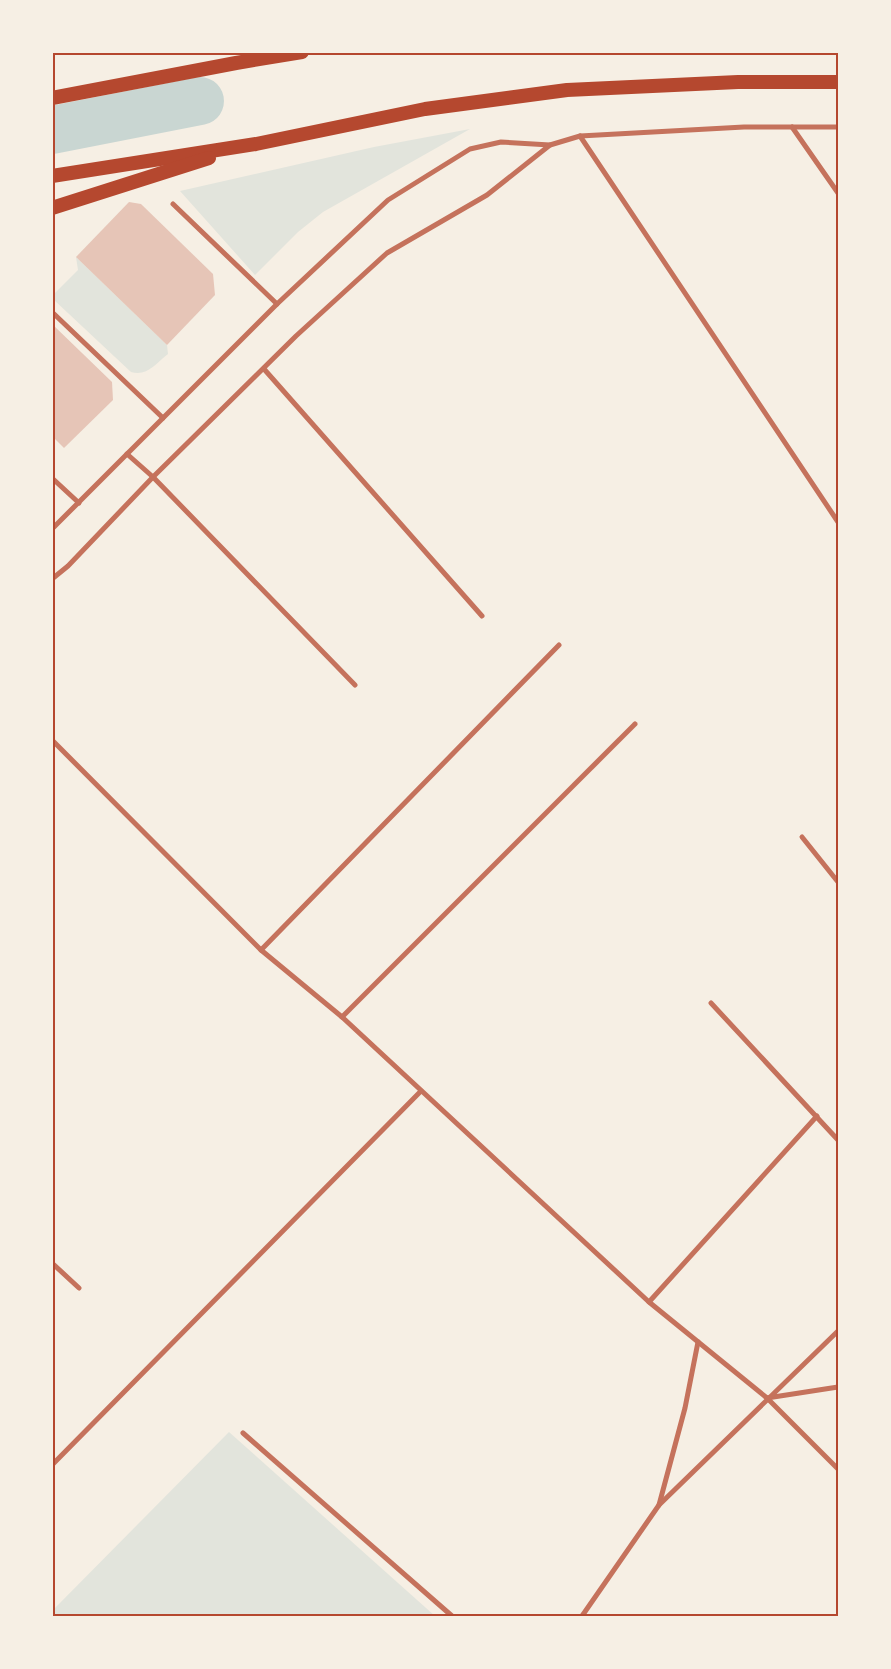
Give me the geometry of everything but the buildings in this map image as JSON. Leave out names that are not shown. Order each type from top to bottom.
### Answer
[{"type":"highway","points":[[52,98],[302,52]]},
{"type":"highway","points":[[52,176],[256,144],[425,109],[567,90],[738,82],[838,82]]},
{"type":"highway","points":[[52,208],[256,144]]},
{"type":"street","points":[[52,579],[68,566],[153,478],[296,336],[387,253],[487,195],[550,146],[580,136],[744,127],[838,127]]},
{"type":"street","points":[[792,127],[838,193]]},
{"type":"street","points":[[580,136],[838,522]]},
{"type":"street","points":[[52,529],[277,304],[388,200],[470,149],[501,142],[550,146]]},
{"type":"street","points":[[173,204],[277,304]]},
{"type":"street","points":[[52,312],[163,418]]},
{"type":"street","points":[[264,369],[482,616]]},
{"type":"street","points":[[127,454],[153,478],[355,685]]},
{"type":"street","points":[[52,478],[78,503]]},
{"type":"street","points":[[261,950],[559,645]]},
{"type":"street","points":[[342,1017],[634,724]]},
{"type":"street","points":[[52,740],[261,950],[342,1017],[649,1302],[767,1398],[838,1469]]},
{"type":"street","points":[[802,836],[838,882]]},
{"type":"street","points":[[711,1003],[838,1140]]},
{"type":"street","points":[[52,1465],[421,1091]]},
{"type":"street","points":[[649,1302],[817,1116]]},
{"type":"street","points":[[52,1263],[79,1288]]},
{"type":"street","points":[[582,1616],[659,1505],[838,1331]]},
{"type":"street","points":[[659,1505],[685,1408],[698,1342]]},
{"type":"street","points":[[767,1398],[838,1387]]},
{"type":"street","points":[[243,1433],[452,1616]]},
{"type":"shaded area","points":[[470,129],[323,212],[298,232],[255,275],[180,191],[374,147]]},
{"type":"shaded area","points":[[76,257],[167,345],[168,354],[147,371],[142,373],[131,372],[53,299],[52,296],[78,270]]},
{"type":"shaded area","points":[[229,1432],[435,1616],[53,1616],[53,1610]]},
{"type":"waterway","points":[[52,130],[200,101]]}]
